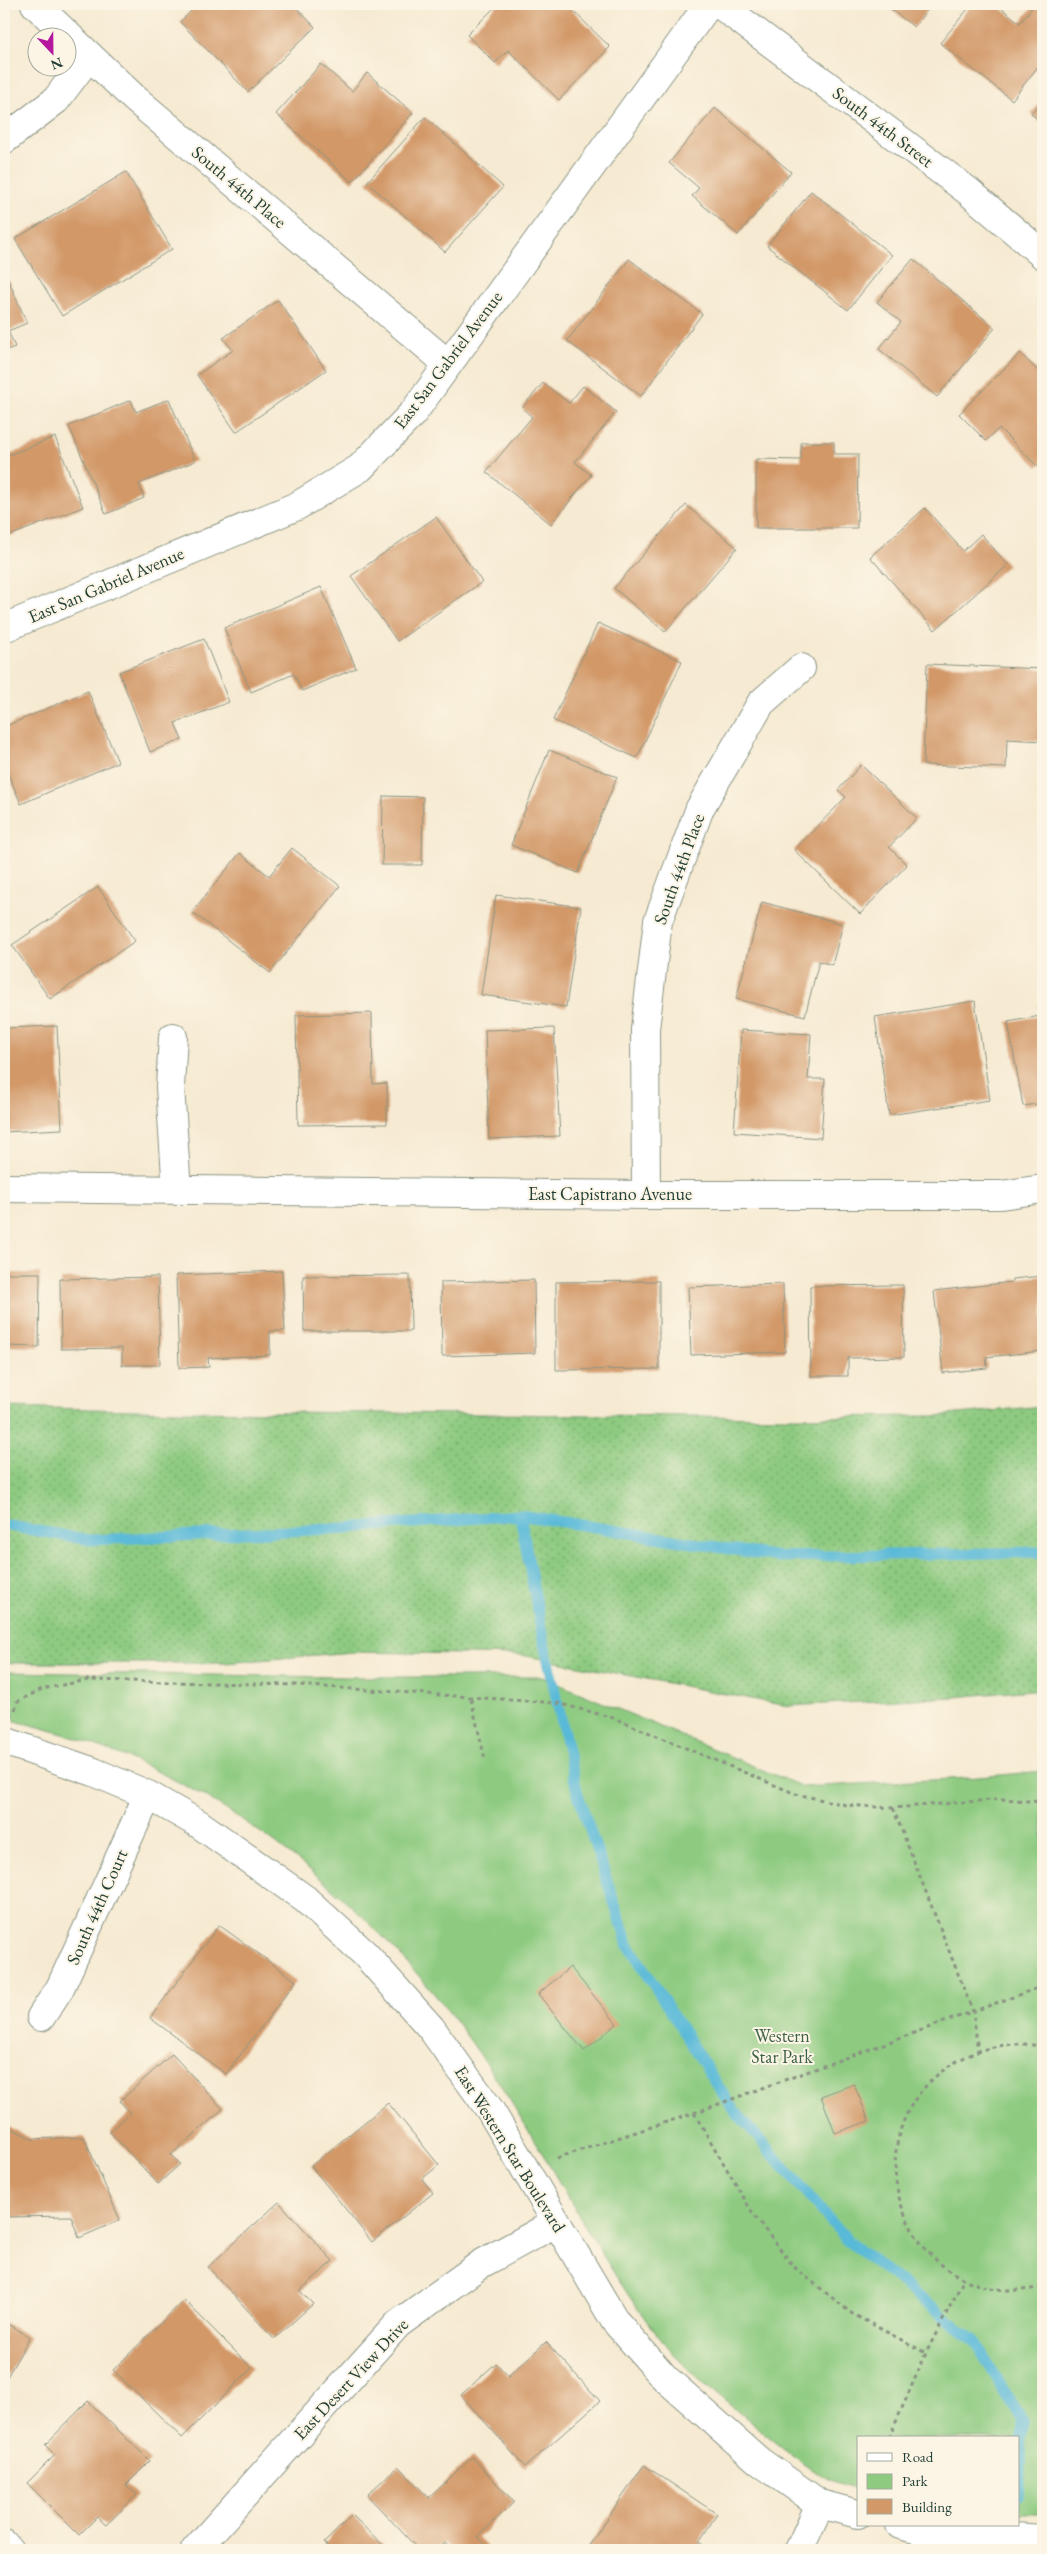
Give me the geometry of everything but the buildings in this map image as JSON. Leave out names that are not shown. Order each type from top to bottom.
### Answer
[{"type":"street","name":"South 44th Place","points":[[35,4],[142,104],[448,364]]},
{"type":"street","name":"East San Gabriel Avenue","points":[[4,628],[297,506],[360,468],[413,413],[708,4]]},
{"type":"street","name":"South 44th Street","points":[[719,4],[968,191],[1043,256]]},
{"type":"street","points":[[4,140],[56,100],[89,56]]},
{"type":"street","name":"South 44th Place","points":[[646,1195],[644,1029],[658,921],[700,808],[761,703],[801,668]]},
{"type":"street","points":[[173,1037],[170,1087],[177,1191]]},
{"type":"street","name":"East Capistrano Avenue","points":[[4,1188],[646,1195],[1001,1195],[1043,1189]]},
{"type":"street","name":"East Western Star Boulevard","points":[[5,1742],[94,1772],[148,1795],[199,1824],[305,1899],[365,1954],[431,2028],[490,2110],[615,2321],[665,2378],[759,2461],[820,2504],[857,2514]]},
{"type":"street","name":"South 44th Court","points":[[41,2016],[60,1988],[148,1795]]},
{"type":"street","name":"East Desert View Drive","points":[[195,2550],[398,2324],[481,2264],[556,2222]]},
{"type":"street","points":[[799,2550],[820,2504]]},
{"type":"street","points":[[904,2526],[923,2531],[1043,2538]]},
{"type":"street","points":[[4,2544],[10,2550]]},
{"type":"path","points":[[5,1742],[17,1702],[42,1689],[88,1680],[296,1685],[471,1699],[557,1703],[614,1718],[796,1794],[846,1805],[893,1808],[1002,1799],[1043,1802]]},
{"type":"path","points":[[471,1699],[485,1759]]},
{"type":"path","points":[[893,1808],[973,2012],[978,2051]]},
{"type":"path","points":[[557,2158],[694,2113],[1043,1986]]},
{"type":"path","points":[[1043,2047],[1007,2045],[978,2051],[945,2067],[919,2093],[902,2124],[894,2160],[897,2196],[911,2230],[934,2259],[964,2279],[994,2289],[1027,2291],[1043,2287]]},
{"type":"path","points":[[694,2113],[755,2217],[794,2267],[851,2313],[926,2353]]},
{"type":"path","points":[[890,2436],[926,2353],[964,2279]]},
{"type":"green space","points":[[1043,1406],[1043,1689],[954,1697],[788,1706],[521,1655],[352,1652],[225,1663],[4,1663],[4,1407],[176,1411],[794,1417],[936,1416]]},
{"type":"green space","name":"Western Star Park","points":[[4,1672],[346,1677],[542,1677],[803,1787],[968,1778],[1043,1771],[1043,2514],[1020,2514],[1020,2436],[857,2436],[857,2488],[836,2483],[821,2475],[749,2421],[690,2371],[648,2323],[599,2249],[524,2122],[463,2030],[397,1952],[352,1906],[302,1864],[250,1825],[195,1791],[138,1762],[78,1739],[15,1721],[4,1683]]},
{"type":"waterway","points":[[520,1515],[541,1629],[577,1791],[628,1944],[730,2105],[847,2240],[974,2340],[1023,2422],[1020,2466]]},
{"type":"waterway","points":[[4,1525],[90,1540],[332,1529],[520,1515],[779,1557],[1043,1552]]}]
